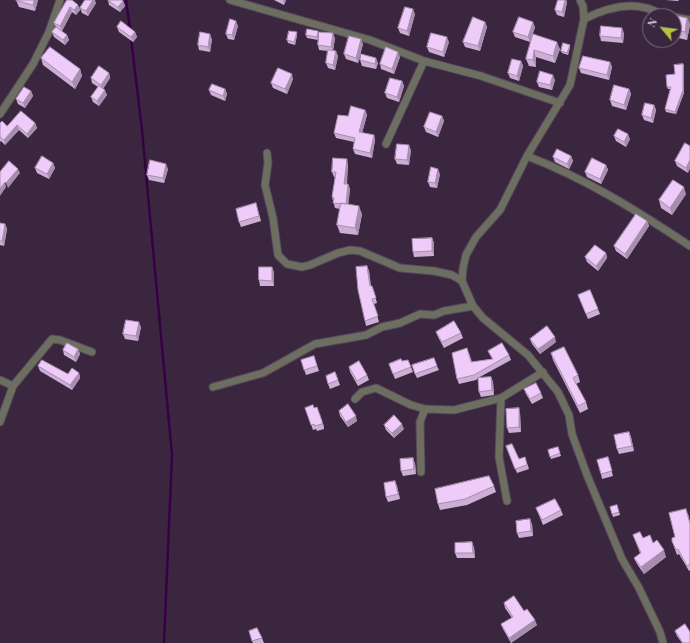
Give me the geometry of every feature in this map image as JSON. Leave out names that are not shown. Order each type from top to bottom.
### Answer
[{"type":"street","points":[[0,114],[33,64],[49,32],[60,0]]},
{"type":"street","points":[[230,0],[370,40],[424,60],[481,76],[560,103]]},
{"type":"street","points":[[580,0],[583,6],[584,19],[570,85],[527,156],[500,210],[476,237],[466,255],[462,281],[473,306],[483,318],[528,355],[558,392],[569,415],[572,434],[587,475],[622,559],[639,588],[660,632],[663,643]]},
{"type":"street","points":[[584,19],[601,10],[646,4]]},
{"type":"street","points":[[386,144],[424,60]]},
{"type":"street","points":[[267,153],[268,163],[265,185],[273,218],[278,255],[287,264],[302,267],[350,250],[360,252],[400,268],[434,271],[452,275],[462,281]]},
{"type":"street","points":[[527,156],[546,163],[593,187],[648,218],[690,246]]},
{"type":"street","points":[[213,388],[263,373],[315,344],[366,335],[382,327],[400,323],[420,314],[434,316],[444,311],[473,306]]},
{"type":"street","points":[[0,422],[12,386],[52,339],[60,340],[92,352]]},
{"type":"street","points":[[355,399],[362,392],[376,388],[411,405],[425,409],[454,410],[501,398],[543,372]]},
{"type":"street","points":[[0,380],[12,386]]},
{"type":"street","points":[[501,398],[499,457],[507,501]]},
{"type":"street","points":[[421,472],[420,422],[425,409]]},
{"type":"building","points":[[16,0],[34,0],[33,5]]},
{"type":"building","points":[[67,0],[72,0],[78,5],[74,10],[70,7],[60,26],[54,23]]},
{"type":"building","points":[[85,0],[93,0],[86,11],[80,8]]},
{"type":"building","points":[[108,0],[122,0],[123,1],[118,7]]},
{"type":"building","points":[[558,0],[565,0],[562,12],[555,10]]},
{"type":"building","points":[[405,7],[413,9],[407,31],[398,28]]},
{"type":"building","points":[[473,17],[485,22],[478,46],[463,42]]},
{"type":"building","points":[[519,17],[533,22],[528,37],[513,32]]},
{"type":"building","points":[[682,17],[687,18],[685,32],[682,31]]},
{"type":"building","points":[[230,19],[236,21],[232,35],[226,34]]},
{"type":"building","points":[[121,21],[135,32],[131,37],[117,27]]},
{"type":"building","points":[[601,26],[622,28],[621,38],[600,36]]},
{"type":"building","points":[[56,27],[67,35],[63,40],[52,32]]},
{"type":"building","points":[[307,29],[318,31],[317,37],[306,35]]},
{"type":"building","points":[[289,31],[297,32],[294,42],[287,40]]},
{"type":"building","points":[[200,32],[210,34],[208,47],[198,45]]},
{"type":"building","points":[[319,32],[333,33],[331,47],[318,45]]},
{"type":"building","points":[[431,33],[447,37],[443,52],[427,47]]},
{"type":"building","points":[[533,34],[557,42],[553,56],[534,50],[533,60],[526,59]]},
{"type":"building","points":[[349,36],[361,39],[356,58],[344,54]]},
{"type":"building","points":[[563,43],[570,45],[567,53],[561,51]]},
{"type":"building","points":[[50,47],[80,69],[72,82],[41,58]]},
{"type":"building","points":[[386,47],[398,52],[392,69],[380,64]]},
{"type":"building","points":[[328,50],[336,51],[333,65],[326,63]]},
{"type":"building","points":[[361,54],[376,58],[375,64],[360,60]]},
{"type":"building","points":[[583,56],[610,62],[607,75],[579,68]]},
{"type":"building","points":[[512,59],[521,61],[517,76],[508,73]]},
{"type":"building","points":[[683,64],[683,90],[675,112],[665,109],[671,87],[667,87],[666,75],[675,74],[674,65]]},
{"type":"building","points":[[99,66],[109,73],[101,85],[91,78]]},
{"type":"building","points":[[278,68],[292,74],[285,89],[271,83]]},
{"type":"building","points":[[540,71],[553,75],[550,85],[537,82]]},
{"type":"building","points":[[390,78],[402,81],[397,97],[385,93]]},
{"type":"building","points":[[212,84],[225,89],[223,96],[209,90]]},
{"type":"building","points":[[614,85],[629,89],[624,105],[610,100]]},
{"type":"building","points":[[99,86],[105,90],[97,101],[91,97]]},
{"type":"building","points":[[24,87],[31,91],[23,103],[16,99]]},
{"type":"building","points":[[645,103],[654,105],[651,118],[642,115]]},
{"type":"building","points":[[351,106],[365,110],[359,132],[374,135],[370,153],[353,149],[355,138],[334,133],[338,115],[348,116]]},
{"type":"building","points":[[21,111],[35,123],[27,134],[17,125],[4,140],[0,137],[0,123],[2,121],[7,126]]},
{"type":"building","points":[[430,112],[442,116],[436,132],[424,127]]},
{"type":"building","points":[[618,129],[628,134],[624,142],[614,136]]},
{"type":"building","points":[[685,143],[690,146],[690,160],[686,168],[675,161]]},
{"type":"building","points":[[397,144],[409,145],[407,160],[395,159]]},
{"type":"building","points":[[557,149],[571,156],[567,164],[553,157]]},
{"type":"building","points":[[42,156],[53,163],[47,174],[35,168]]},
{"type":"building","points":[[333,158],[347,159],[344,184],[348,184],[346,204],[333,203],[334,198],[332,197],[336,172],[332,172]]},
{"type":"building","points":[[592,158],[606,165],[600,179],[585,172]]},
{"type":"building","points":[[150,160],[166,164],[163,178],[147,175]]},
{"type":"building","points":[[9,161],[18,169],[0,189],[0,172]]},
{"type":"building","points":[[431,167],[438,169],[435,183],[428,182]]},
{"type":"building","points":[[673,180],[684,187],[670,208],[659,200]]},
{"type":"building","points":[[256,203],[259,216],[239,222],[236,209]]},
{"type":"building","points":[[341,203],[359,206],[355,228],[337,225]]},
{"type":"building","points":[[636,214],[647,221],[625,254],[614,246]]},
{"type":"building","points":[[0,223],[5,224],[2,241],[0,241]]},
{"type":"building","points":[[432,238],[432,251],[413,252],[412,239]]},
{"type":"building","points":[[595,245],[606,253],[596,266],[585,257]]},
{"type":"building","points":[[367,266],[370,286],[372,286],[376,298],[372,299],[378,316],[365,321],[358,290],[356,267]]},
{"type":"building","points":[[259,267],[272,267],[272,281],[259,280]]},
{"type":"building","points":[[590,290],[598,309],[586,314],[578,295]]},
{"type":"building","points":[[126,320],[139,322],[136,336],[123,334]]},
{"type":"building","points":[[454,321],[461,333],[442,342],[436,332]]},
{"type":"building","points":[[547,326],[555,337],[538,349],[530,339]]},
{"type":"building","points":[[67,343],[78,349],[74,357],[63,350]]},
{"type":"building","points":[[502,343],[509,355],[474,375],[457,379],[452,353],[467,348],[471,362],[493,359],[488,351]]},
{"type":"building","points":[[564,347],[578,375],[573,378],[586,402],[578,406],[551,353]]},
{"type":"building","points":[[314,356],[317,366],[304,370],[301,360]]},
{"type":"building","points":[[434,358],[437,366],[415,374],[412,365]]},
{"type":"building","points":[[401,359],[402,361],[408,360],[411,367],[393,374],[389,364]]},
{"type":"building","points":[[42,360],[68,374],[72,368],[79,373],[70,385],[38,366]]},
{"type":"building","points":[[359,361],[367,375],[357,381],[349,367]]},
{"type":"building","points":[[335,372],[338,380],[328,384],[326,376]]},
{"type":"building","points":[[491,377],[492,390],[479,392],[478,378]]},
{"type":"building","points":[[536,383],[541,393],[530,399],[524,389]]},
{"type":"building","points":[[348,404],[356,416],[346,422],[339,411]]},
{"type":"building","points":[[313,405],[314,408],[317,407],[322,421],[322,424],[315,426],[314,424],[311,425],[305,408]]},
{"type":"building","points":[[519,408],[519,427],[507,428],[506,409]]},
{"type":"building","points":[[394,415],[402,424],[392,433],[384,425]]},
{"type":"building","points":[[629,432],[632,446],[617,449],[614,435]]},
{"type":"building","points":[[512,444],[519,459],[525,457],[527,465],[515,469],[506,446]]},
{"type":"building","points":[[558,447],[560,453],[550,457],[548,450]]},
{"type":"building","points":[[608,457],[612,471],[601,474],[597,460]]},
{"type":"building","points":[[413,458],[414,469],[401,471],[400,459]]},
{"type":"building","points":[[489,476],[494,486],[465,499],[438,504],[435,489]]},
{"type":"building","points":[[395,481],[398,494],[386,497],[384,483]]},
{"type":"building","points":[[555,499],[561,510],[542,520],[536,508]]},
{"type":"building","points":[[617,505],[619,512],[612,514],[610,507]]},
{"type":"building","points":[[686,509],[690,524],[690,564],[687,566],[678,549],[676,550],[672,541],[672,538],[675,537],[669,513]]},
{"type":"building","points":[[530,519],[531,531],[517,533],[516,521]]},
{"type":"building","points":[[640,532],[643,538],[650,535],[653,543],[657,540],[664,550],[641,567],[634,558],[641,553],[633,535]]},
{"type":"building","points":[[472,542],[473,553],[455,553],[455,543]]},
{"type":"building","points":[[514,596],[524,611],[527,609],[535,620],[509,638],[501,624],[513,617],[504,603]]},
{"type":"building","points":[[685,624],[690,632],[690,643],[683,643],[675,631]]},
{"type":"building","points":[[257,628],[262,638],[252,641],[249,631]]},
{"type":"waterway","points":[[126,0],[130,29]]},
{"type":"waterway","points":[[131,38],[142,130],[172,455],[164,643]]}]
